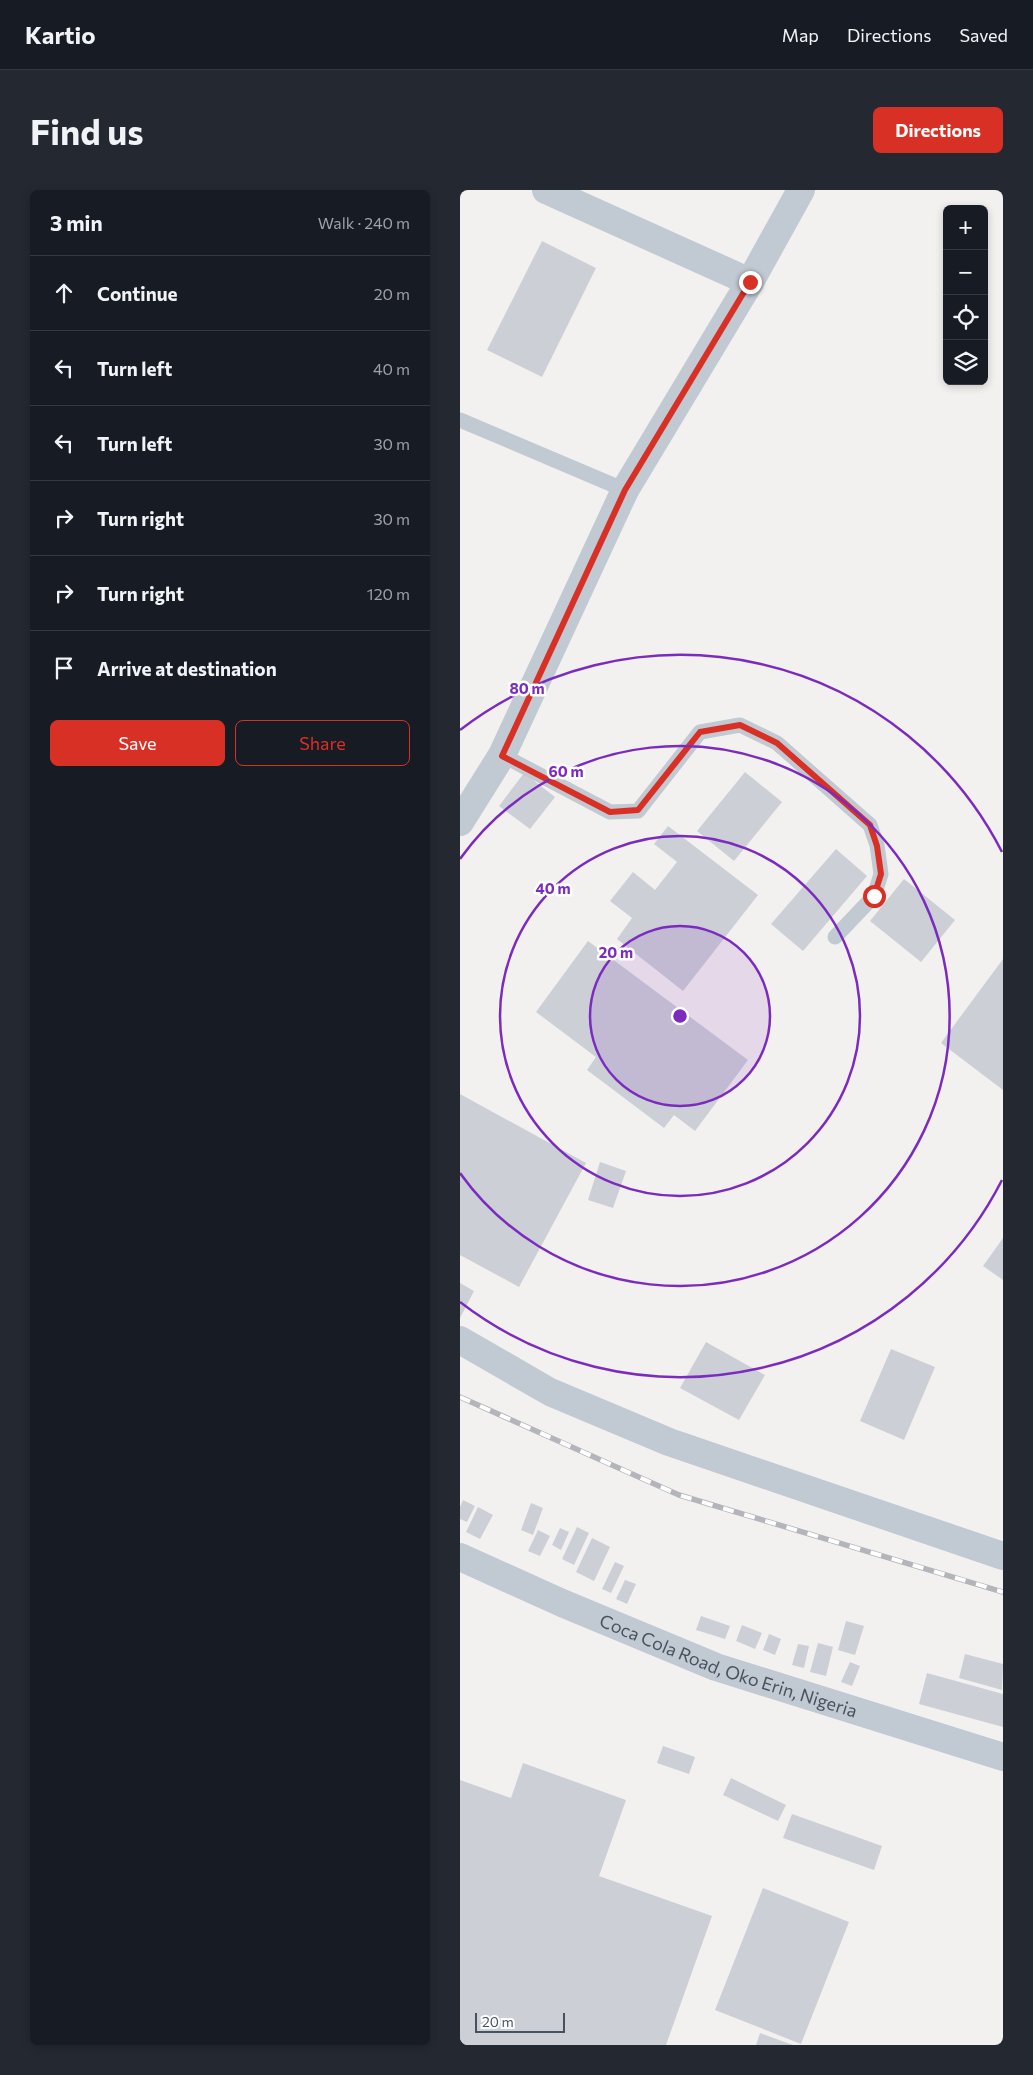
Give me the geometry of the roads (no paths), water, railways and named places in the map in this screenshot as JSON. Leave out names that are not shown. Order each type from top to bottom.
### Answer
[{"type":"street","points":[[546,190],[750,282]]},
{"type":"street","points":[[460,822],[502,756],[625,490],[750,282],[801,190]]},
{"type":"street","points":[[460,1340],[550,1392],[669,1442],[1003,1556]]},
{"type":"street","name":"Coca Cola Road, Oko Erin, Nigeria","points":[[460,1557],[562,1603],[716,1667],[1003,1757]]},
{"type":"lane","points":[[460,420],[625,490]]},
{"type":"lane","points":[[502,756],[610,812],[638,810],[700,732],[740,725],[777,743],[870,825],[877,846],[881,874],[874,896],[835,937]]},
{"type":"railway","points":[[460,1397],[679,1495],[1003,1592]]}]
